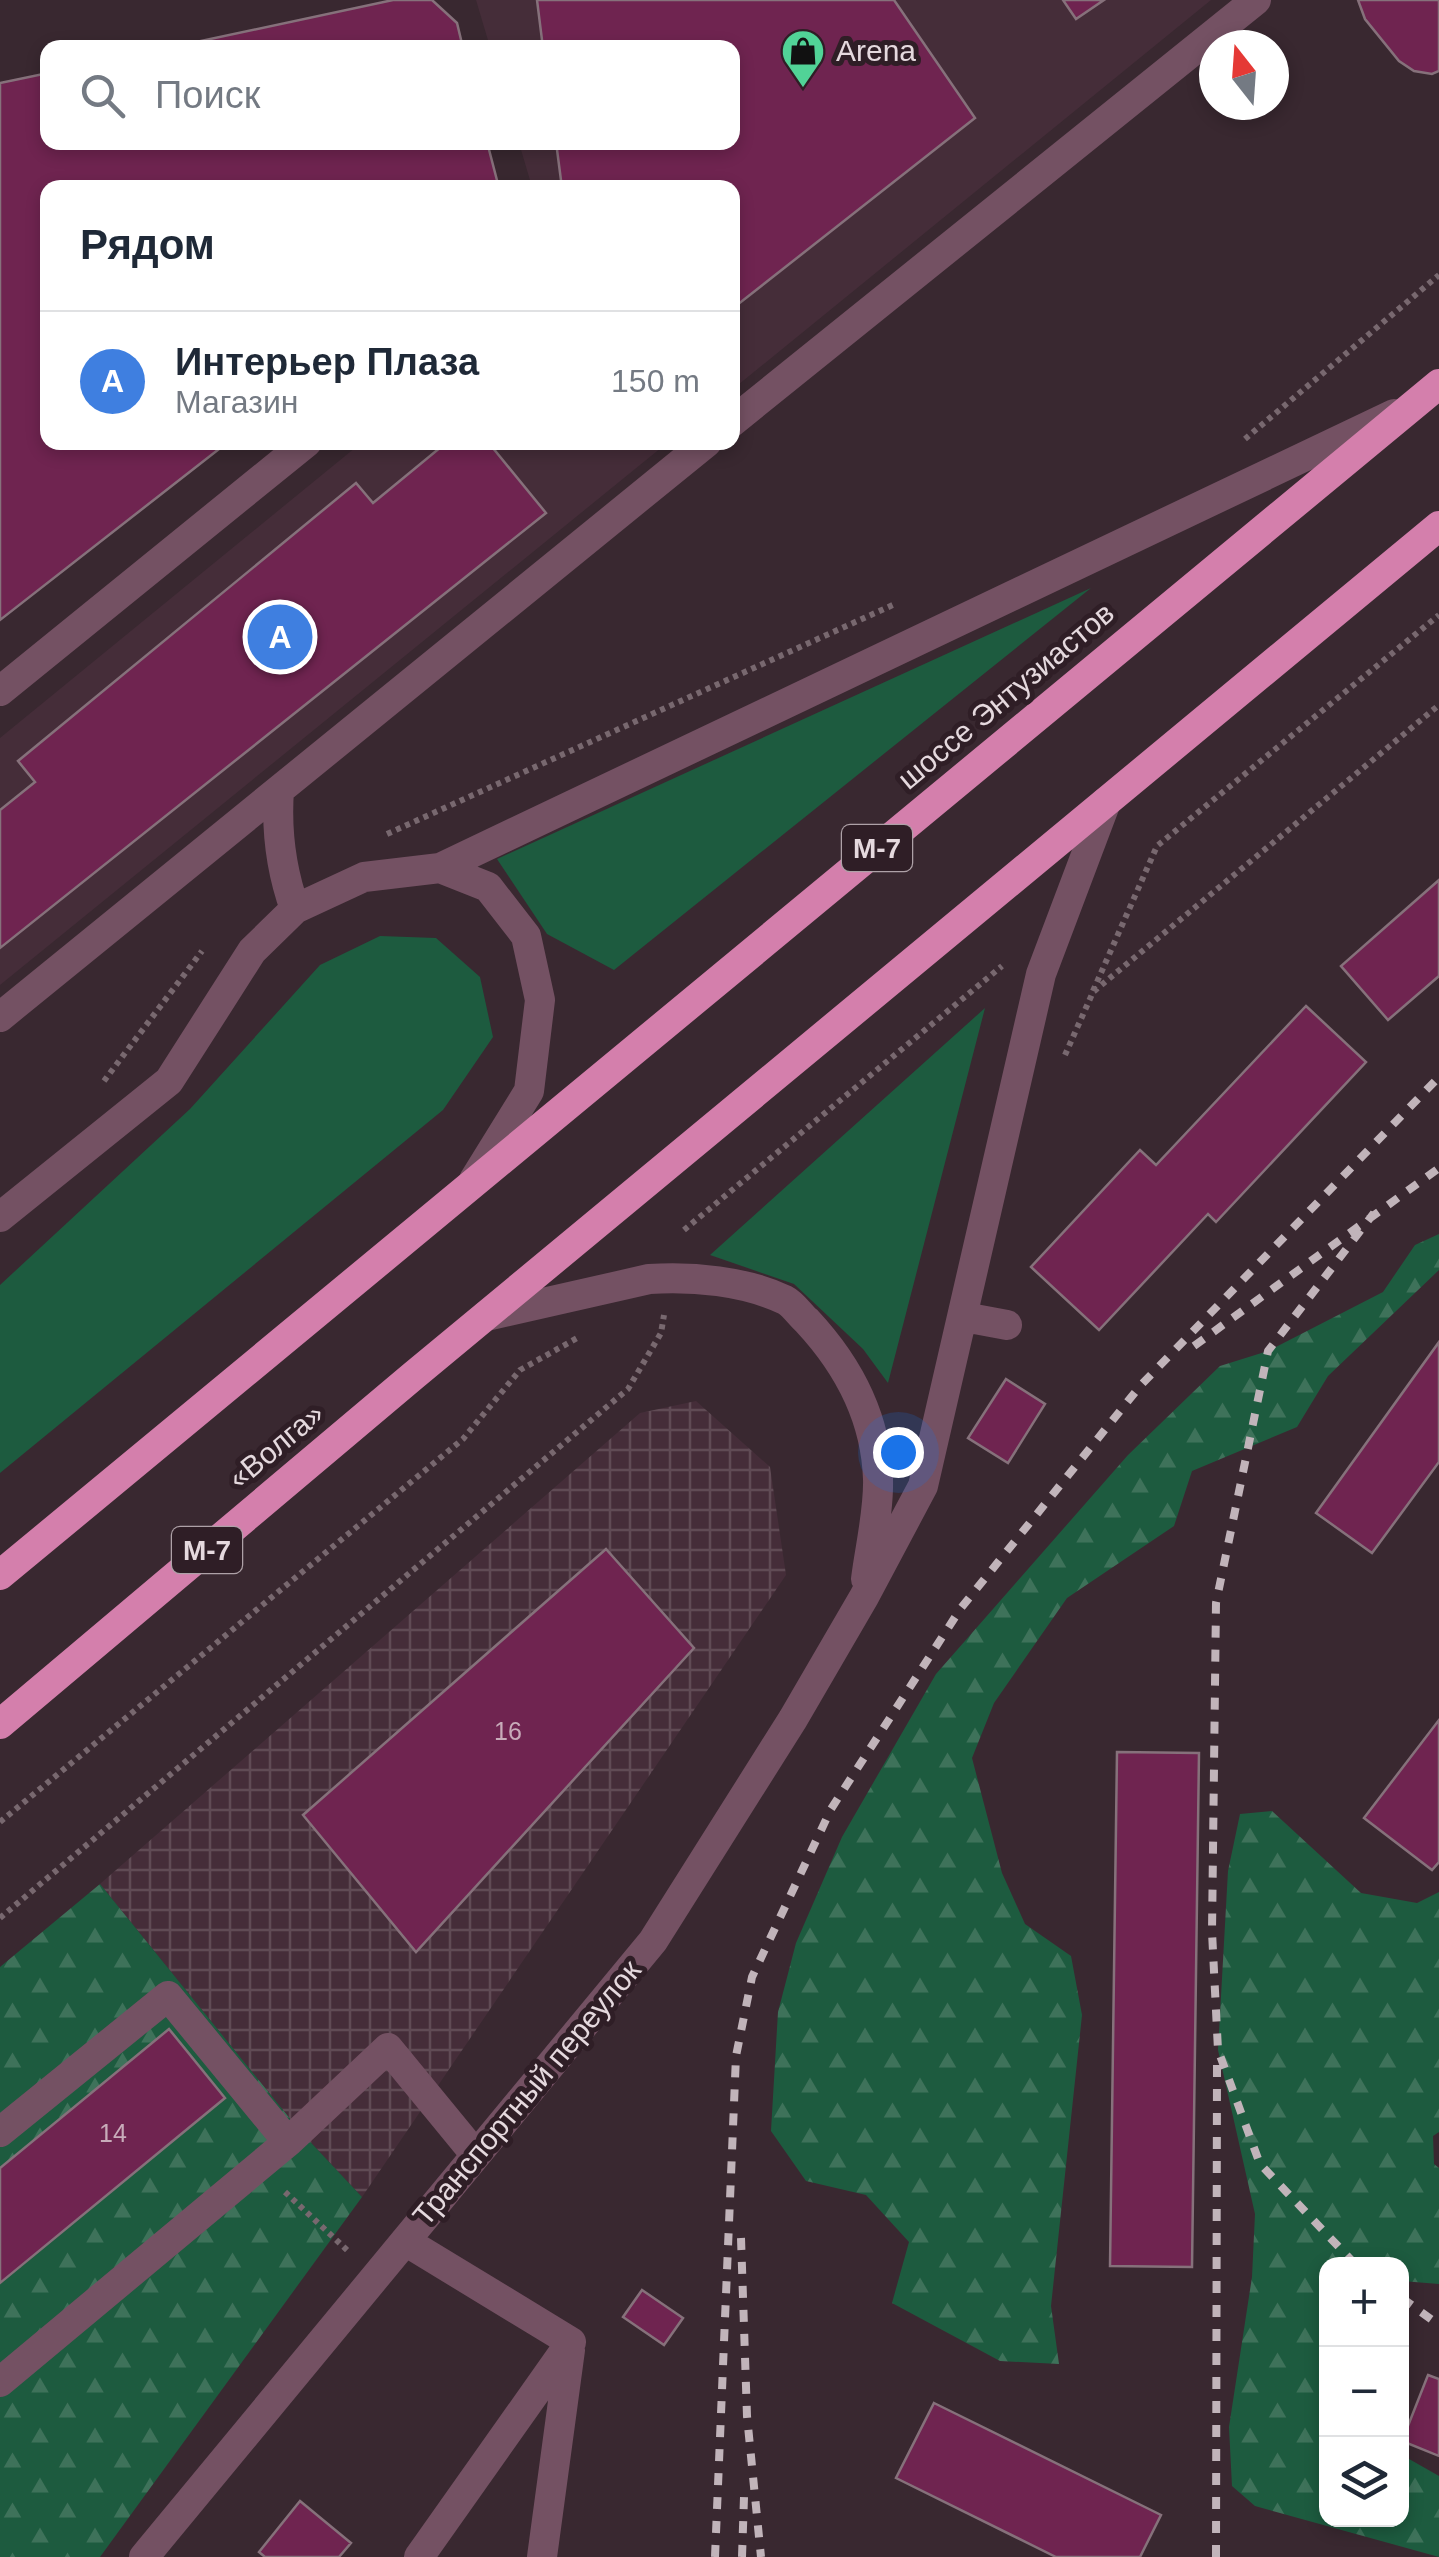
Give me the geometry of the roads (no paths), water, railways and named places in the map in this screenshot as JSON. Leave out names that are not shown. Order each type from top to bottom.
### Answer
[{"type":"highway","name":"шоссе Энтузиастов","points":[[0,1575],[1439,384]]},
{"type":"highway","name":"М-7","points":[[486,1316],[1439,526]]},
{"type":"highway","name":"«Волга»","points":[[0,1724],[486,1316]]},
{"type":"street","points":[[740,416],[1256,0]]},
{"type":"street","points":[[3,1210],[169,1082],[252,951],[294,909],[364,876],[440,868],[1414,404]]},
{"type":"street","points":[[0,690],[298,450]]},
{"type":"street","points":[[0,1018],[696,450]]},
{"type":"street","points":[[279,790],[277,826],[284,881],[294,909]]},
{"type":"street","name":"Транспортный переулок","points":[[144,2557],[653,1940],[794,1719],[860,1633],[864,1597],[923,1486],[1042,974],[1106,802]]},
{"type":"street","points":[[440,868],[488,887],[526,936],[540,1000],[530,1091],[474,1180]]},
{"type":"street","points":[[486,1316],[649,1279],[729,1283],[788,1301],[849,1373],[868,1421],[878,1479],[864,1597]]},
{"type":"street","points":[[964,1317],[1006,1325]]},
{"type":"street","points":[[0,2132],[168,1996],[288,2142]]},
{"type":"street","points":[[0,2382],[288,2142],[388,2048],[474,2154]]},
{"type":"street","points":[[404,2241],[571,2342]]},
{"type":"street","points":[[419,2557],[571,2342]]},
{"type":"street","points":[[542,2557],[571,2342]]},
{"type":"railway","points":[[715,2557],[736,2056],[752,1977],[831,1809],[961,1608],[1141,1385],[1439,1077]]},
{"type":"railway","points":[[1194,1346],[1439,1168]]},
{"type":"railway","points":[[1348,2257],[1260,2164],[1218,2050],[1212,1932],[1216,1603],[1268,1351],[1374,1213]]},
{"type":"railway","points":[[1216,2557],[1217,2065]]},
{"type":"railway","points":[[741,2238],[747,2416],[761,2557]]},
{"type":"railway","points":[[1409,2303],[1439,2325]]},
{"type":"railway","points":[[742,2557],[744,2497]]},
{"type":"place","name":"Arena","points":[[803,89]]},
{"type":"place","name":"Интерьер Плаза","points":[[280,637]]}]
